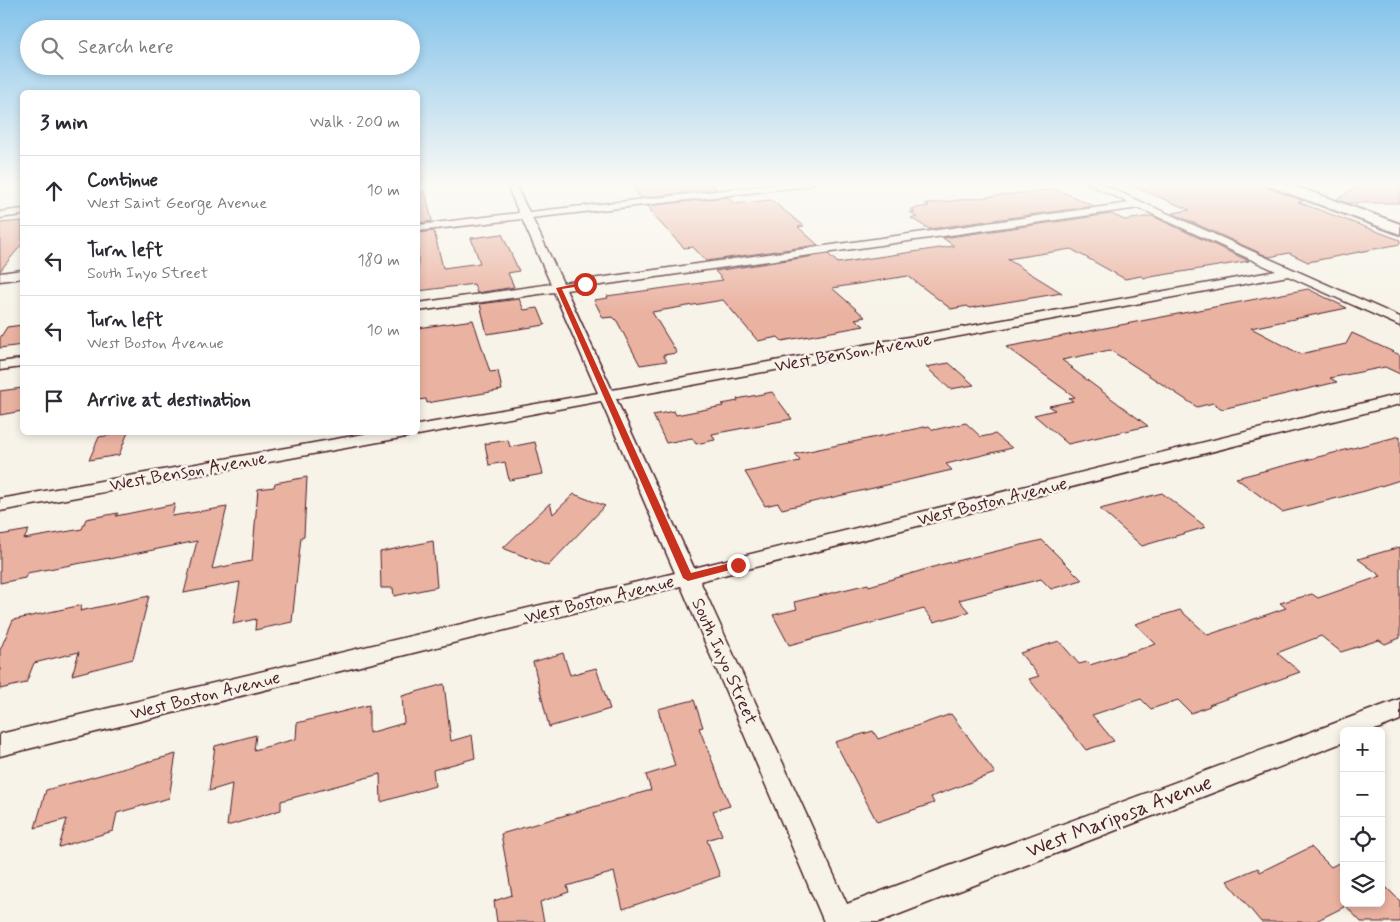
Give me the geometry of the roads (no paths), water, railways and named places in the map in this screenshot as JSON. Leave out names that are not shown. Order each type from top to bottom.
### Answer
[{"type":"street","points":[[420,228],[436,226]]},
{"type":"street","name":"South Inyo Street","points":[[531,226],[839,922]]},
{"type":"street","points":[[420,308],[988,226]]},
{"type":"street","points":[[1188,226],[1396,318]]},
{"type":"street","name":"West Benson Avenue","points":[[420,430],[1289,272]]},
{"type":"street","points":[[0,277],[20,274]]},
{"type":"street","points":[[0,366],[20,363]]},
{"type":"street","name":"West Boston Avenue","points":[[0,745],[688,578],[1400,399]]},
{"type":"street","name":"West Benson Avenue","points":[[0,505],[389,435]]},
{"type":"street","name":"West Mariposa Avenue","points":[[839,922],[1400,709]]}]
